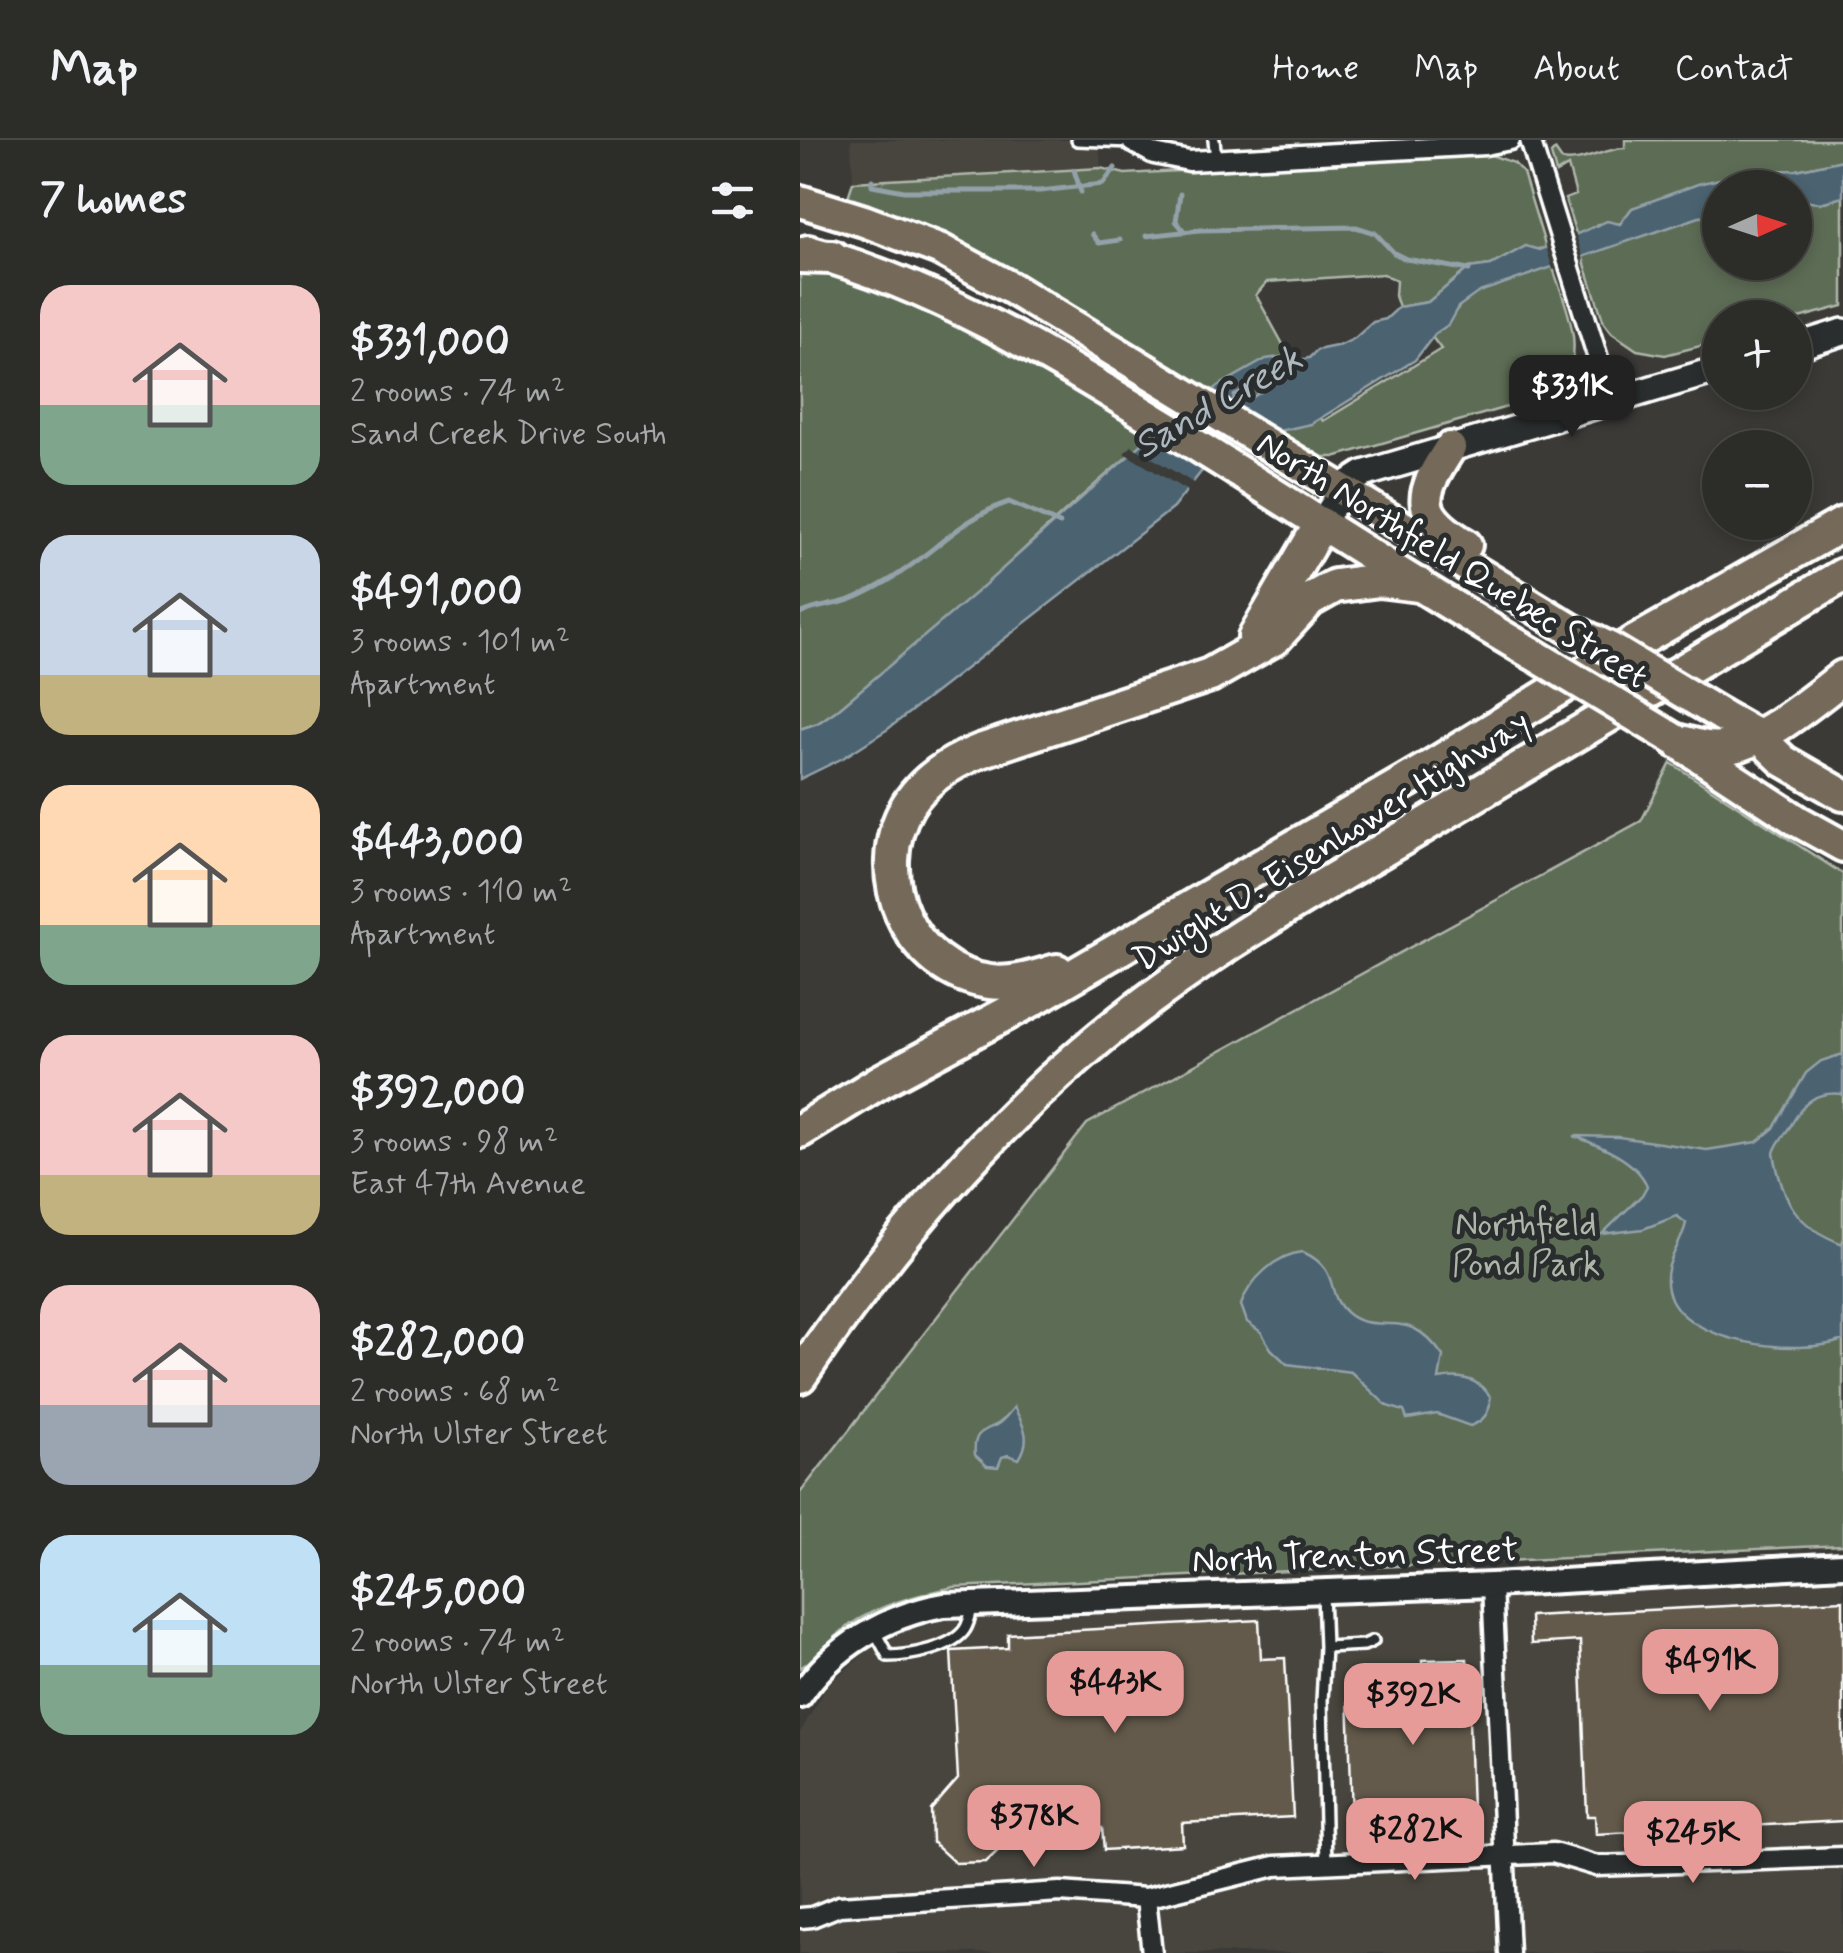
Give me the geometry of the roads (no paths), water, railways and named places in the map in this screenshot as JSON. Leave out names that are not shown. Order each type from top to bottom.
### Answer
[{"type":"highway","points":[[1238,660],[1274,609],[1322,524]]},
{"type":"highway","name":"Dwight D. Eisenhower Highway","points":[[800,1131],[1429,768],[1634,642],[1843,524]]},
{"type":"highway","name":"Dwight D. Eisenhower Highway","points":[[800,1376],[865,1284],[950,1180],[1054,1078],[1149,1000],[1269,918],[1843,575]]},
{"type":"highway","points":[[1096,962],[1004,983],[974,979],[935,957],[910,931],[894,890],[893,856],[901,820],[921,788],[962,758],[1173,689],[1238,660],[1275,638],[1310,600],[1335,586],[1379,580],[1419,586]]},
{"type":"highway","points":[[1677,741],[1726,748],[1758,736],[1843,677]]},
{"type":"main road","name":"North Northfield Quebec Street","points":[[800,202],[864,220],[939,249],[1011,288],[1342,490],[1579,626],[1758,736],[1784,761],[1843,795]]},
{"type":"main road","name":"North Northfield Quebec Street","points":[[800,248],[816,257],[930,293],[1058,360],[1843,846]]},
{"type":"main road","points":[[1812,341],[1843,332]]},
{"type":"main road","points":[[1322,524],[1350,480],[1363,474],[1702,374]]},
{"type":"main road","points":[[1450,448],[1425,490],[1428,512],[1434,522],[1578,614],[1579,626]]},
{"type":"main road","points":[[1758,736],[1792,746],[1843,771]]},
{"type":"street","points":[[1132,142],[1170,159],[1215,150],[1485,144],[1510,140]]},
{"type":"street","points":[[1530,140],[1611,400]]},
{"type":"street","name":"North Trenton Street","points":[[800,1696],[839,1653],[874,1629],[925,1608],[974,1602],[1492,1585],[1843,1565]]},
{"type":"street","points":[[1492,1585],[1509,1953]]},
{"type":"street","points":[[800,1918],[839,1906],[1060,1892],[1146,1898],[1275,1866],[1553,1853],[1597,1866],[1843,1857]]},
{"type":"street","points":[[1146,1898],[1152,1953]]},
{"type":"lane","points":[[1077,140],[1132,142]]},
{"type":"lane","points":[[1323,1590],[1326,1864]]},
{"type":"lane","points":[[874,1629],[888,1656],[900,1656],[955,1639],[966,1628],[974,1602]]},
{"type":"lane","points":[[1325,1646],[1364,1645],[1373,1641]]},
{"type":"water","points":[[1843,160],[1843,197],[1812,202],[1812,170],[1797,170]]},
{"type":"water","name":"Sand Creek","points":[[1702,183],[1702,216],[1479,292],[1458,307],[1448,325],[1435,334],[1415,360],[1311,424],[1243,444],[1201,472],[1173,508],[888,729],[800,779],[800,729],[837,710],[1143,443],[1220,385],[1266,359],[1300,360],[1317,350],[1341,345],[1399,307],[1428,302],[1469,268],[1491,265],[1526,246],[1540,250],[1607,221],[1620,224],[1632,208]],"holes":[[[1282,378],[1250,399],[1233,400],[1234,395],[1268,379]]]},
{"type":"water","points":[[1843,1054],[1843,1094],[1825,1094],[1806,1104],[1774,1153],[1782,1185],[1794,1210],[1814,1229],[1843,1244],[1843,1340],[1824,1345],[1772,1346],[1744,1342],[1694,1323],[1677,1308],[1667,1280],[1686,1223],[1677,1216],[1643,1229],[1602,1234],[1647,1186],[1626,1161],[1574,1136],[1619,1137],[1707,1150],[1757,1142],[1774,1128],[1806,1073],[1821,1061]]},
{"type":"water","points":[[1303,1252],[1323,1266],[1347,1313],[1363,1322],[1415,1329],[1443,1356],[1439,1379],[1461,1378],[1480,1386],[1490,1397],[1483,1419],[1470,1426],[1437,1414],[1407,1419],[1404,1411],[1387,1406],[1351,1372],[1287,1364],[1261,1332],[1247,1322],[1241,1305],[1250,1286],[1265,1270],[1283,1258]]},
{"type":"water","points":[[1014,1407],[1025,1433],[1023,1452],[1019,1459],[1008,1455],[1002,1457],[998,1467],[987,1466],[975,1455],[977,1438],[1001,1422]]},
{"type":"waterway","points":[[872,180],[872,185],[904,191],[1040,191],[1103,184],[1115,168]]},
{"type":"waterway","points":[[1074,170],[1081,192]]},
{"type":"waterway","points":[[1180,194],[1176,221],[1185,232]]},
{"type":"waterway","points":[[1146,236],[1200,230],[1356,227],[1375,233],[1394,253],[1406,259],[1469,270]]},
{"type":"waterway","points":[[1092,234],[1099,243],[1120,240]]},
{"type":"waterway","points":[[800,614],[873,589],[975,518],[1009,502],[1060,524]]},
{"type":"park label","name":"Northfield Pond Park","points":[[1526,1243]]}]
